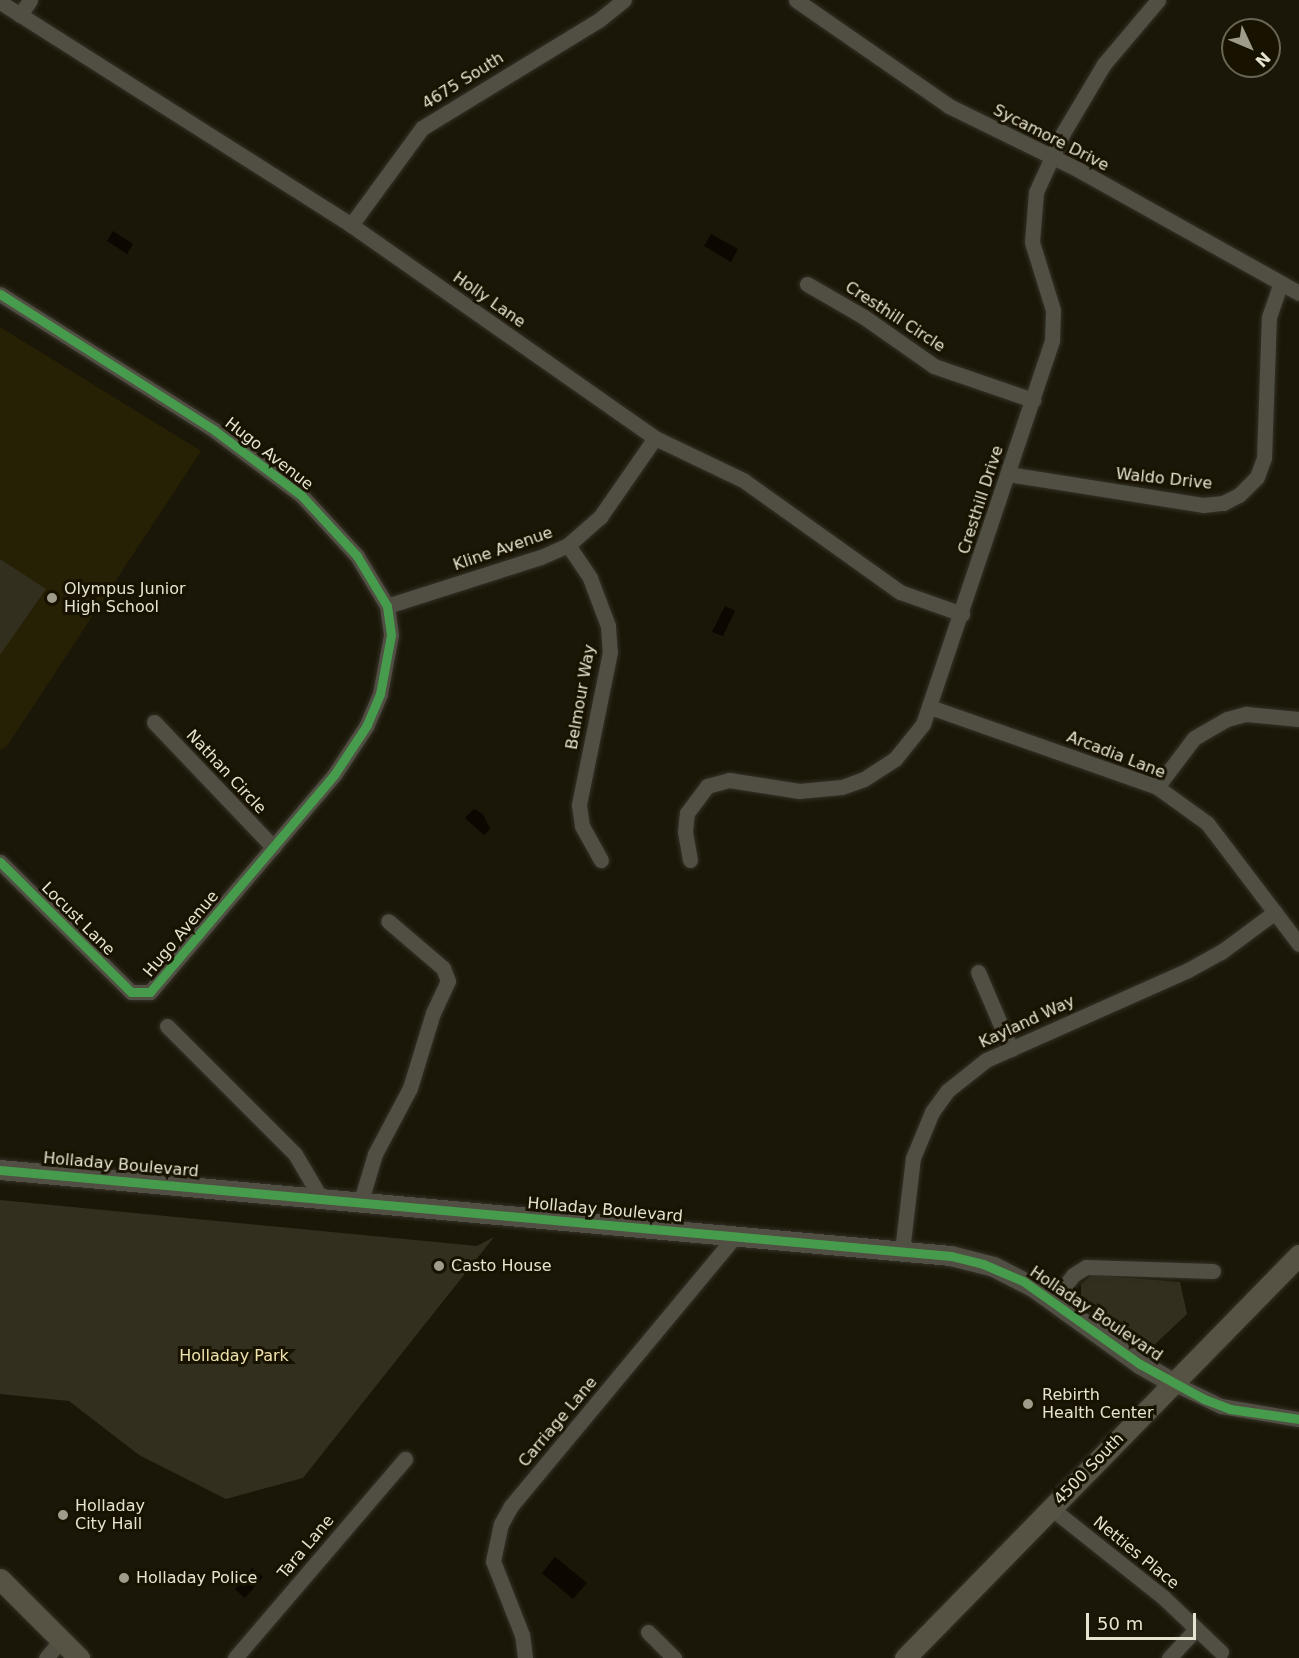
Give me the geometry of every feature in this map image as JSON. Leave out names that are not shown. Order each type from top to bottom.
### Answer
[{"type":"main road","name":"4500 South","points":[[905,1658],[1299,1255]]},
{"type":"main road","points":[[0,1579],[79,1658]]},
{"type":"street","points":[[20,15],[30,0]]},
{"type":"street","name":"4675 South","points":[[351,225],[422,128],[607,15],[624,0]]},
{"type":"street","name":"Sycamore Drive","points":[[796,0],[936,99],[1051,155],[1280,285],[1299,293]]},
{"type":"street","name":"Cresthill Drive","points":[[690,860],[685,831],[687,813],[706,786],[729,780],[809,792],[854,783],[873,774],[903,750],[930,707],[1033,400],[1054,320],[1032,242],[1036,192],[1051,155],[1104,64],[1158,0]]},
{"type":"street","name":"Holly Lane","points":[[0,2],[351,225],[655,438],[743,480],[900,592],[962,614]]},
{"type":"street","name":"Cresthill Circle","points":[[807,284],[864,317],[934,366],[1033,400]]},
{"type":"street","name":"Waldo Drive","points":[[1008,474],[1203,505],[1223,503],[1239,495],[1257,477],[1264,458],[1269,316],[1280,285]]},
{"type":"street","name":"Hugo Avenue","points":[[0,294],[214,430],[268,469],[337,532],[387,606],[391,635],[389,663],[367,725],[334,775],[157,988],[138,994]]},
{"type":"street","name":"Kline Avenue","points":[[387,606],[568,545],[600,517],[655,438]]},
{"type":"street","name":"Belmour Way","points":[[568,545],[590,578],[608,626],[610,652],[579,805],[582,826],[601,860]]},
{"type":"street","name":"Arcadia Lane","points":[[930,707],[1157,787],[1207,823],[1299,944]]},
{"type":"street","points":[[1157,787],[1194,738],[1227,719],[1246,714],[1299,720]]},
{"type":"street","name":"Nathan Circle","points":[[154,722],[273,847]]},
{"type":"street","name":"Locust Lane","points":[[0,862],[95,958],[138,994]]},
{"type":"street","name":"Kayland Way","points":[[902,1251],[913,1158],[932,1112],[969,1071],[1011,1049],[1188,970],[1221,952],[1275,912]]},
{"type":"street","points":[[360,1204],[375,1154],[410,1088],[433,1013],[448,981],[443,968],[388,921]]},
{"type":"street","points":[[978,972],[1011,1049]]},
{"type":"street","points":[[167,1026],[295,1154],[322,1200]]},
{"type":"street","name":"Holladay Boulevard","points":[[0,1170],[902,1251],[983,1264],[1013,1276],[1053,1301],[1173,1383]]},
{"type":"street","name":"Carriage Lane","points":[[525,1658],[522,1635],[493,1561],[501,1524],[519,1497],[735,1236]]},
{"type":"street","name":"Holladay Boulevard","points":[[1053,1301],[1073,1275],[1086,1267],[1213,1271]]},
{"type":"street","points":[[1173,1383],[1221,1406],[1299,1419]]},
{"type":"street","name":"Tara Lane","points":[[234,1658],[405,1459]]},
{"type":"street","name":"Netties Place","points":[[1051,1509],[1163,1597],[1221,1652]]},
{"type":"street","points":[[1169,1658],[1196,1629]]},
{"type":"street","points":[[648,1632],[674,1658]]},
{"type":"street","points":[[46,1658],[61,1640]]},
{"type":"shaded area","points":[[113,231],[133,244],[127,254],[107,241]]},
{"type":"shaded area","points":[[711,234],[738,249],[731,262],[704,246]]},
{"type":"shaded area","name":"Olympus Junior High School","points":[[0,327],[201,451],[7,746],[0,750]]},
{"type":"shaded area","points":[[725,606],[735,611],[723,636],[712,632]]},
{"type":"shaded area","points":[[474,809],[483,814],[490,829],[484,835],[465,818]]},
{"type":"shaded area","points":[[555,1557],[587,1583],[573,1599],[542,1573]]},
{"type":"shaded area","points":[[252,1568],[263,1577],[245,1598],[235,1589]]},
{"type":"green space","points":[[0,559],[46,589],[0,655]]},
{"type":"green space","name":"Holladay Park","points":[[0,1200],[477,1246],[494,1237],[303,1478],[226,1499],[139,1455],[69,1401],[0,1394]]},
{"type":"green space","points":[[1092,1275],[1180,1282],[1187,1314],[1151,1348],[1081,1301],[1081,1284]]},
{"type":"cycle path","points":[[0,294],[214,430],[301,495],[357,556],[387,606],[391,635],[380,694],[367,725],[334,775],[150,992],[131,992],[0,862]]},
{"type":"cycle path","points":[[0,1170],[951,1256],[983,1264],[1023,1281],[1140,1364],[1204,1399],[1230,1409],[1299,1419]]},
{"type":"place","name":"Olympus Junior High School","points":[[52,598]]},
{"type":"place","name":"Casto House","points":[[439,1266]]},
{"type":"place","name":"Rebirth Health Center","points":[[1028,1404]]},
{"type":"place","name":"Holladay City Hall","points":[[63,1515]]},
{"type":"place","name":"Holladay Police","points":[[124,1578]]}]
